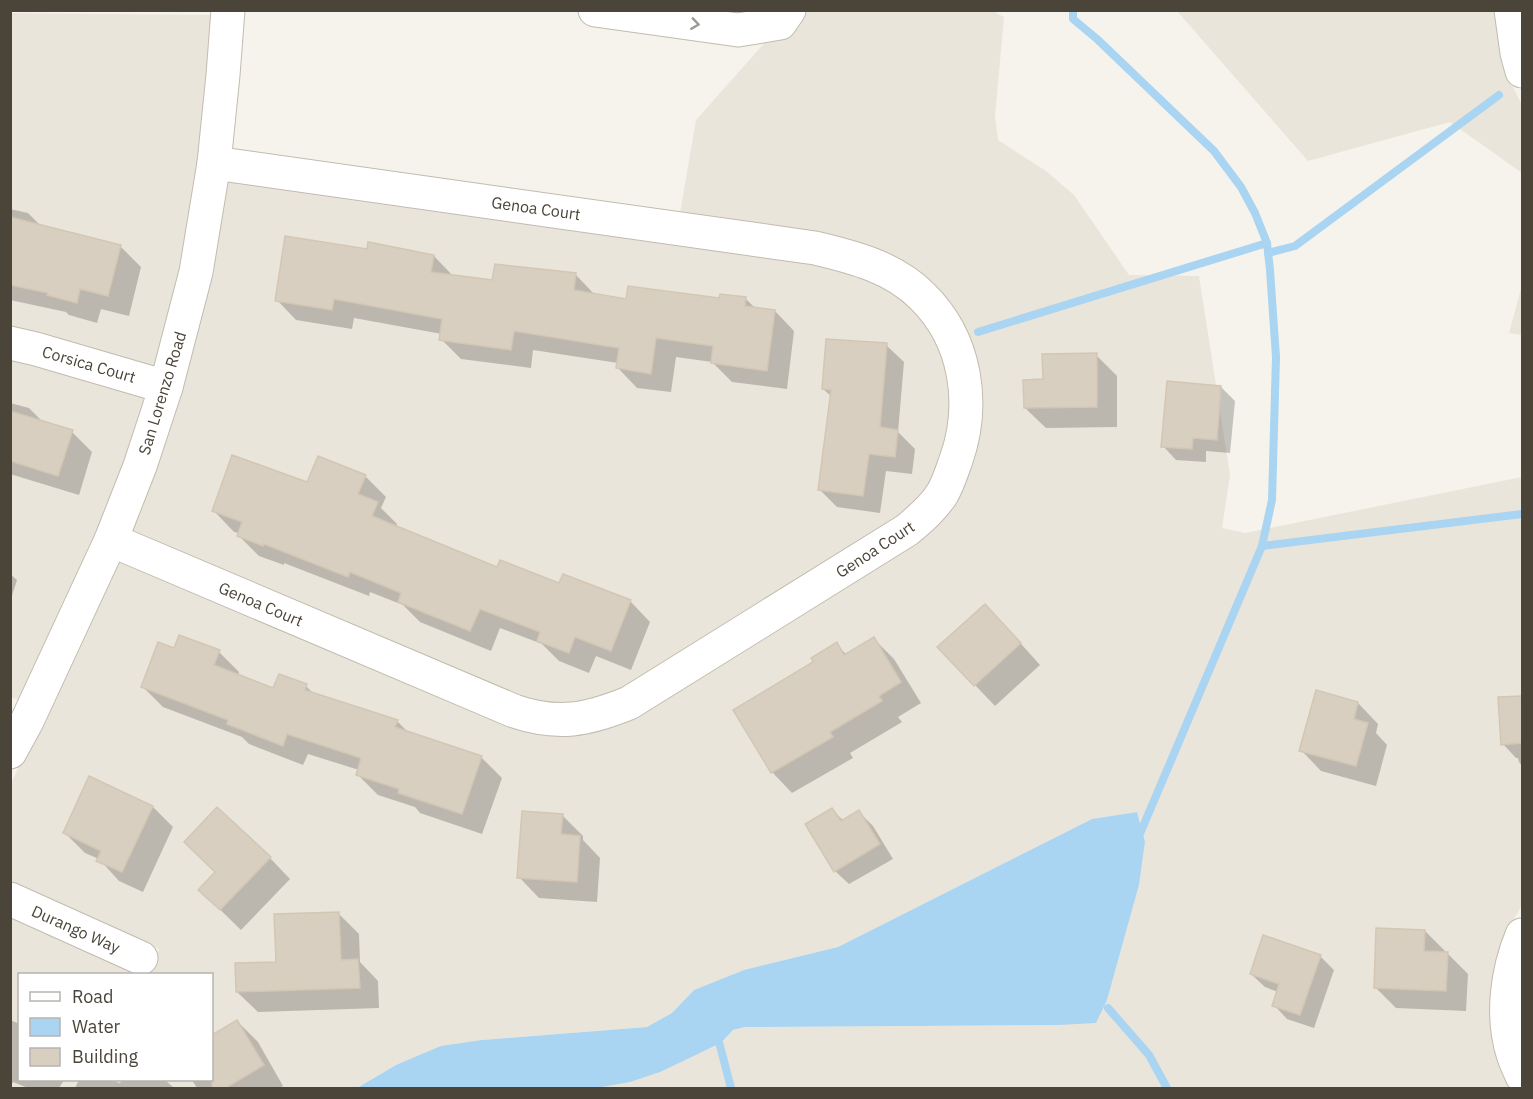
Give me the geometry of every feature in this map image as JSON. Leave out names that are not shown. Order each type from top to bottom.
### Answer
[{"type":"street","name":"San Lorenzo Road","points":[[10,752],[19,717],[111,540],[140,466],[166,387],[196,272],[214,163],[228,10]]},
{"type":"street","points":[[595,10],[738,30],[780,23],[789,10]]},
{"type":"street","points":[[1511,10],[1522,71]]},
{"type":"street","name":"Genoa Court","points":[[111,540],[514,711],[547,720],[586,718],[629,703],[908,530],[943,493],[960,449],[965,429],[965,379],[950,335],[922,296],[902,280],[877,266],[815,248],[214,163]]},
{"type":"street","name":"Corsica Court","points":[[10,343],[166,387]]},
{"type":"street","name":"Durango Way","points":[[10,899],[141,958]]},
{"type":"street","points":[[1522,935],[1511,968],[1507,1012],[1508,1034],[1513,1056],[1522,1076]]},
{"type":"shaded area","points":[[991,10],[1004,17],[995,116],[998,140],[1046,171],[1074,195],[1129,275],[1199,276],[1230,475],[1222,528],[1245,533],[1522,477],[1522,905],[1503,944],[1513,1088],[597,1088],[630,1082],[721,1044],[733,1030],[745,1027],[1058,1025],[1107,1000],[1139,885],[1145,842],[1137,812],[1092,819],[838,947],[744,970],[694,990],[672,1013],[647,1027],[482,1040],[396,1065],[357,1088],[11,1088],[11,917],[137,973],[18,973],[18,1081],[213,1081],[213,973],[150,973],[159,949],[11,882],[11,783],[32,741],[35,742],[117,561],[508,726],[545,736],[568,736],[610,728],[636,717],[914,544],[978,432],[908,265],[882,251],[852,240],[817,232],[680,213],[696,120],[793,11]]},
{"type":"shaded area","points":[[1177,11],[1497,11],[1511,83],[1522,105],[1522,173],[1450,122],[1308,161]]},
{"type":"shaded area","points":[[11,13],[211,15],[211,45],[200,160],[182,268],[157,367],[11,326]]},
{"type":"shaded area","points":[[226,181],[813,264],[845,271],[872,281],[895,294],[912,308],[927,326],[938,343],[951,382],[951,426],[931,483],[919,499],[900,517],[623,688],[584,702],[548,704],[518,696],[130,532]]},
{"type":"shaded area","points":[[1522,285],[1522,335],[1509,333]]},
{"type":"shaded area","points":[[11,359],[148,398],[97,534],[20,701],[11,697]]},
{"type":"water","points":[[1137,812],[1145,842],[1139,885],[1107,1000],[1096,1023],[745,1027],[733,1030],[721,1043],[660,1072],[630,1082],[597,1088],[357,1088],[396,1065],[441,1046],[482,1040],[647,1027],[672,1013],[694,990],[744,970],[838,947],[1092,819]]},
{"type":"building","points":[[10,217],[121,245],[108,296],[80,289],[77,303],[47,295],[48,293],[10,285]]},
{"type":"building","points":[[285,236],[367,249],[368,242],[434,255],[431,272],[492,280],[495,264],[576,273],[574,290],[626,299],[628,286],[719,298],[720,294],[746,297],[745,306],[775,310],[767,371],[711,363],[713,346],[656,338],[651,374],[616,368],[619,348],[514,331],[511,350],[439,340],[442,319],[334,299],[332,310],[275,301]]},
{"type":"building","points":[[826,339],[887,343],[880,427],[898,430],[895,457],[869,454],[863,496],[818,490],[831,390],[822,389]]},
{"type":"building","points":[[1097,353],[1097,407],[1024,408],[1023,380],[1043,379],[1042,354]]},
{"type":"building","points":[[1167,381],[1221,386],[1217,440],[1193,438],[1192,449],[1161,447]]},
{"type":"building","points":[[10,411],[73,430],[58,476],[10,461]]},
{"type":"building","points":[[232,455],[307,482],[318,456],[366,475],[358,494],[378,502],[372,516],[497,567],[500,560],[559,583],[563,574],[631,600],[611,651],[575,637],[569,653],[537,641],[540,632],[480,609],[470,631],[398,602],[401,593],[350,572],[348,577],[264,544],[263,546],[237,536],[242,522],[212,511]]},
{"type":"building","points":[[985,604],[1021,643],[974,686],[937,647]]},
{"type":"building","points":[[179,635],[220,650],[214,665],[273,688],[279,674],[307,684],[305,690],[398,720],[395,727],[482,756],[462,814],[398,793],[399,789],[356,775],[361,758],[287,734],[283,746],[227,724],[228,720],[141,687],[158,642],[174,648]]},
{"type":"building","points":[[874,637],[901,682],[879,696],[882,701],[830,732],[833,737],[771,773],[733,710],[813,662],[811,658],[837,642],[844,655]]},
{"type":"building","points":[[1316,690],[1358,702],[1354,719],[1368,723],[1356,766],[1299,751]]},
{"type":"building","points":[[1522,696],[1522,743],[1501,745],[1498,697]]},
{"type":"building","points":[[89,776],[153,806],[122,872],[96,861],[101,851],[63,833]]},
{"type":"building","points":[[217,807],[271,857],[220,910],[198,890],[215,872],[184,842]]},
{"type":"building","points":[[832,808],[841,821],[859,810],[880,844],[834,872],[805,824]]},
{"type":"building","points":[[522,811],[563,814],[561,834],[580,836],[577,882],[517,878]]},
{"type":"building","points":[[339,912],[341,960],[358,959],[360,988],[236,992],[235,963],[276,962],[274,914]]},
{"type":"building","points":[[1376,928],[1425,930],[1424,951],[1448,952],[1446,991],[1374,988]]},
{"type":"building","points":[[1263,935],[1321,955],[1300,1015],[1272,1006],[1279,984],[1250,974]]},
{"type":"building","points":[[237,1020],[264,1065],[224,1089],[212,1089],[213,1034]]},
{"type":"waterway","points":[[1073,10],[1073,19],[1097,39],[1214,151],[1241,187],[1255,213],[1267,243],[1270,270],[1276,357],[1272,500],[1262,546],[1139,836]]},
{"type":"waterway","points":[[1268,253],[1295,246],[1499,95]]},
{"type":"waterway","points":[[978,332],[1267,243]]},
{"type":"waterway","points":[[1262,546],[1522,514]]},
{"type":"waterway","points":[[1108,1008],[1149,1055],[1167,1088]]},
{"type":"waterway","points":[[719,1042],[731,1088]]}]
